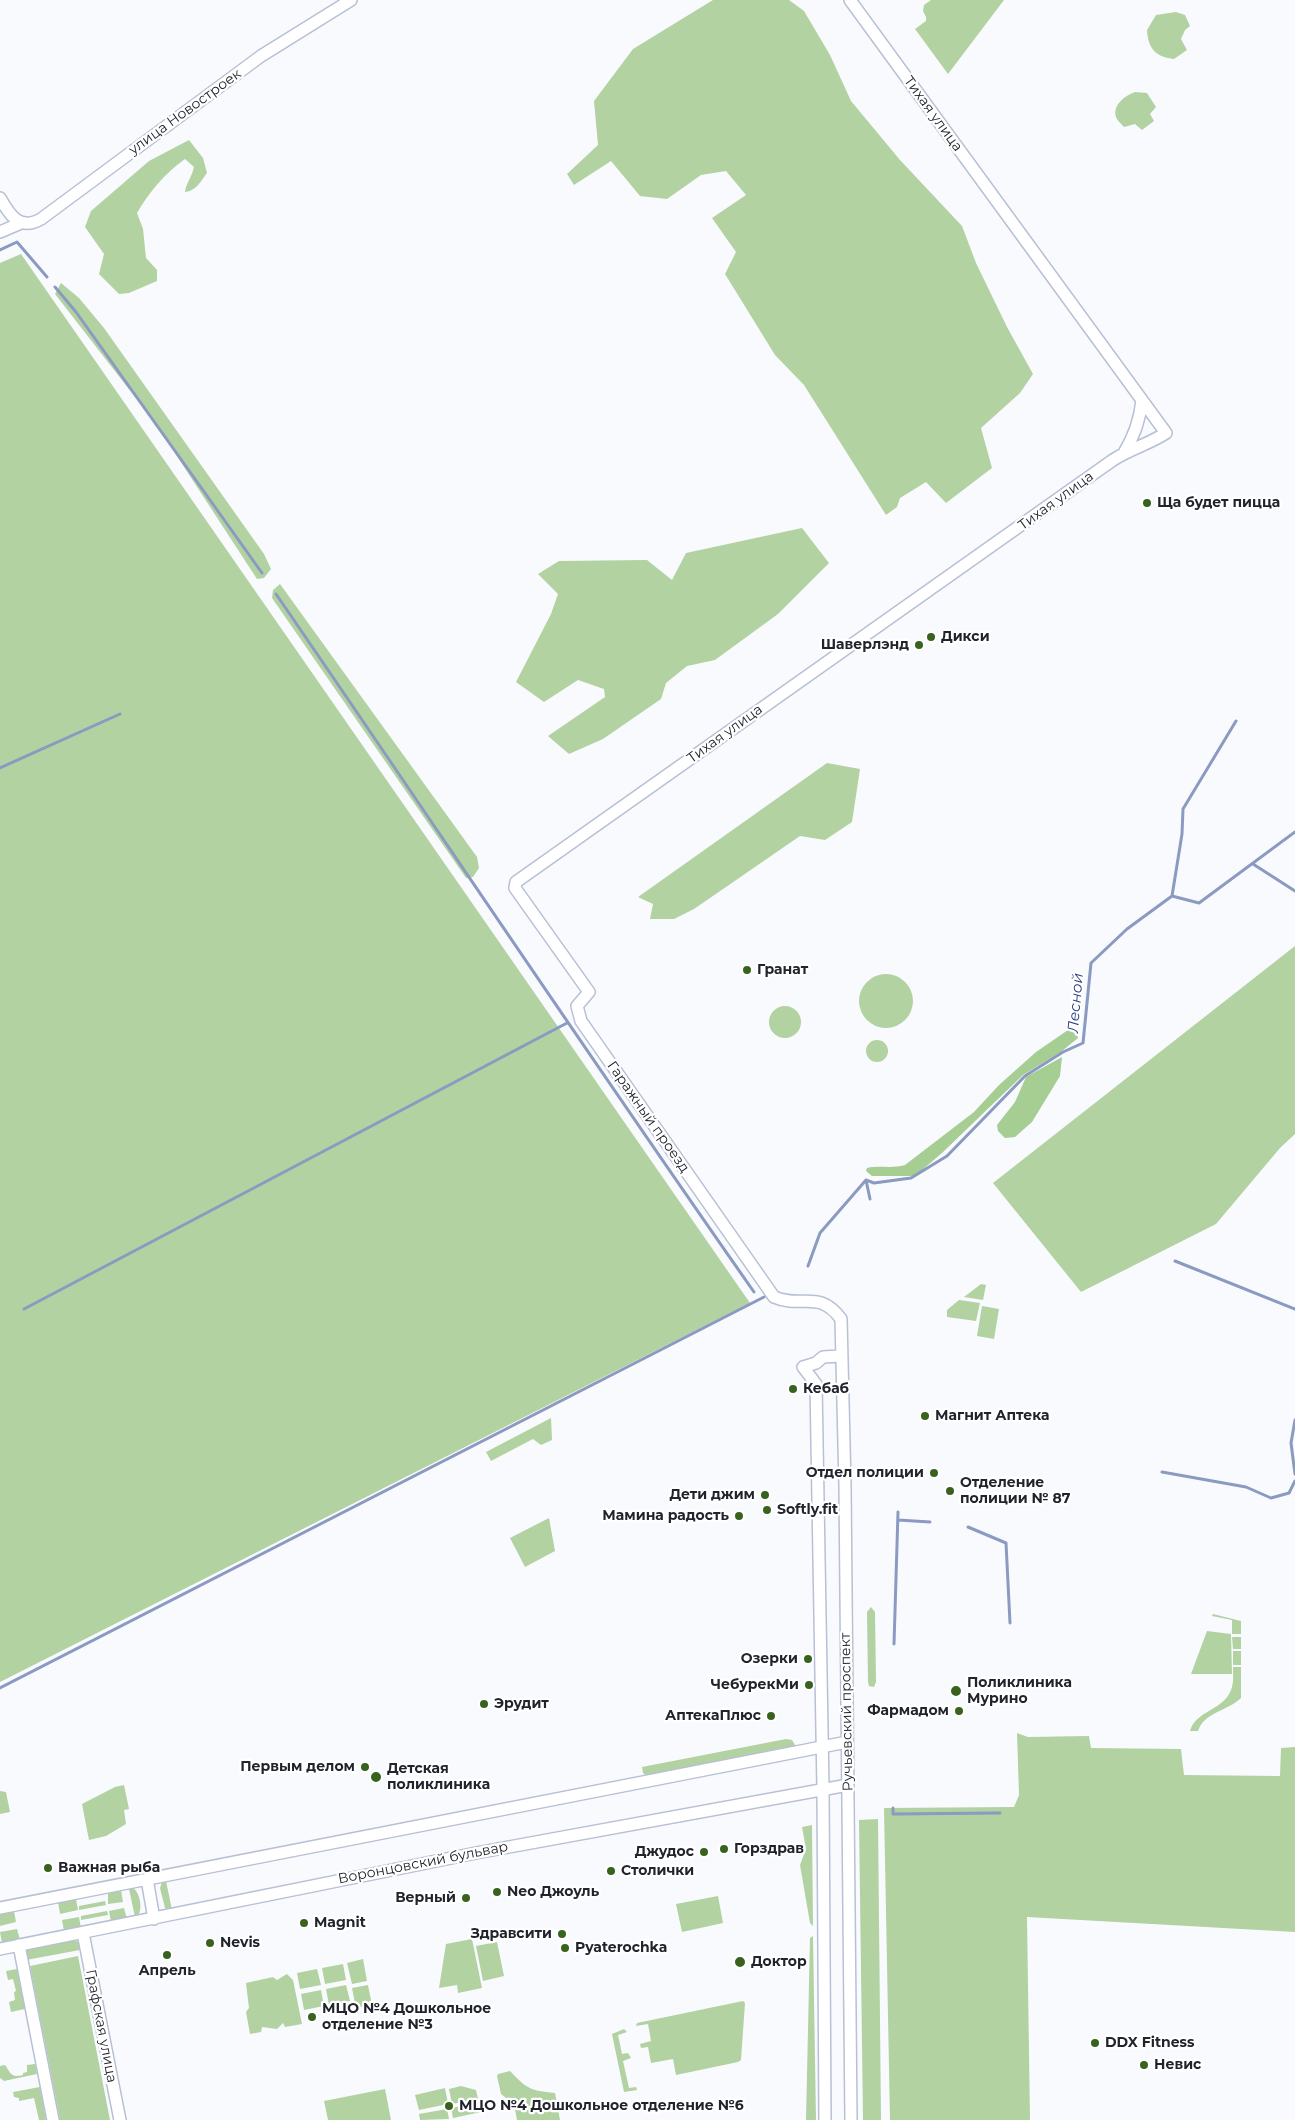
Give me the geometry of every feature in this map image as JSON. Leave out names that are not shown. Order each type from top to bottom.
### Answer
[{"type":"street","name":"улица Новостроек","points":[[0,232],[21,223],[28,224],[42,219],[261,56],[351,0]]},
{"type":"street","name":"Тихая улица","points":[[515,888],[516,882],[1124,452],[1154,441],[1166,433],[850,0]]},
{"type":"street","points":[[0,198],[9,213],[21,223]]},
{"type":"street","points":[[1124,452],[1134,436],[1142,400]]},
{"type":"street","name":"Гаражный проезд","points":[[515,888],[589,992],[576,1006],[581,1021],[774,1297],[791,1302],[819,1302],[832,1307]]},
{"type":"street","name":"Ручьевский проспект","points":[[832,1307],[841,1319],[840,1356],[845,1486],[851,2120]]},
{"type":"street","points":[[824,2120],[823,1789],[816,1384],[803,1366],[816,1363],[823,1357],[840,1356]]},
{"type":"street","points":[[0,1908],[847,1742]]},
{"type":"street","name":"Воронцовский бульвар","points":[[0,1949],[466,1854],[848,1785]]},
{"type":"street","points":[[147,1879],[154,1918]]},
{"type":"street","name":"Графская улица","points":[[83,1932],[120,2120]]},
{"type":"street","points":[[19,1945],[53,2120]]},
{"type":"green space","points":[[713,0],[789,0],[804,11],[830,55],[851,101],[900,160],[962,226],[976,263],[1007,327],[1033,374],[1020,393],[981,428],[992,468],[946,503],[926,482],[900,498],[897,507],[886,515],[804,385],[775,355],[725,274],[736,252],[712,218],[746,195],[726,171],[701,175],[667,199],[640,196],[611,161],[574,185],[567,174],[598,145],[594,101],[633,49]]},
{"type":"green space","points":[[931,0],[1004,0],[948,74],[915,29],[926,21],[923,11],[924,5]]},
{"type":"green space","points":[[1176,12],[1185,15],[1190,26],[1185,30],[1181,39],[1187,50],[1174,59],[1162,56],[1154,51],[1149,42],[1147,30],[1156,15]]},
{"type":"green space","points":[[1135,92],[1147,93],[1156,107],[1150,114],[1154,121],[1142,130],[1135,124],[1124,127],[1118,121],[1115,113],[1116,108],[1124,98]]},
{"type":"green space","points":[[189,140],[203,158],[207,173],[195,188],[185,192],[194,167],[185,159],[158,183],[147,198],[137,213],[143,229],[146,258],[157,270],[157,281],[129,293],[119,294],[99,274],[104,254],[85,227],[91,211],[149,161]]},
{"type":"green space","points":[[21,254],[750,1303],[0,1682],[0,263]]},
{"type":"green space","points":[[61,283],[79,298],[104,328],[264,554],[271,569],[264,578],[257,579],[156,424],[55,294]]},
{"type":"green space","points":[[802,528],[829,563],[778,614],[715,660],[687,666],[666,683],[661,699],[603,739],[569,754],[548,736],[605,697],[604,689],[578,680],[544,702],[516,682],[551,614],[558,594],[538,574],[559,561],[647,560],[672,580],[686,553]]},
{"type":"green space","points":[[280,584],[477,857],[479,868],[473,877],[466,878],[272,598],[273,590]]},
{"type":"green space","points":[[827,763],[860,769],[852,822],[825,840],[800,836],[694,909],[674,919],[650,919],[653,904],[638,897]]},
{"type":"green space","points":[[1295,946],[1295,1134],[1280,1148],[1216,1224],[1081,1292],[993,1183]]},
{"type":"green space","points":[[886,974],[896,976],[905,982],[911,991],[913,1001],[911,1011],[905,1020],[896,1026],[886,1028],[876,1026],[867,1020],[861,1011],[859,1001],[861,991],[867,982],[876,976]]},
{"type":"green space","points":[[785,1006],[791,1007],[796,1011],[800,1016],[800,1028],[796,1033],[791,1037],[785,1038],[779,1037],[774,1033],[770,1028],[769,1022],[770,1016],[774,1011],[779,1007]]},
{"type":"green space","points":[[1068,1030],[1076,1031],[1078,1038],[1062,1051],[1023,1075],[942,1153],[915,1176],[872,1176],[866,1171],[867,1168],[872,1167],[905,1165],[974,1112],[999,1085],[1036,1052]]},
{"type":"green space","points":[[877,1040],[885,1043],[888,1051],[885,1059],[877,1062],[869,1059],[866,1051],[869,1043]]},
{"type":"green space","points":[[1062,1057],[1060,1076],[1032,1122],[1015,1137],[1005,1138],[998,1131],[997,1125],[1015,1102],[1026,1077]]},
{"type":"green space","points":[[981,1284],[986,1285],[983,1300],[964,1297]]},
{"type":"green space","points":[[959,1300],[980,1303],[976,1321],[947,1317],[947,1310]]},
{"type":"green space","points":[[982,1306],[999,1309],[994,1339],[977,1336]]},
{"type":"green space","points":[[551,1418],[552,1440],[541,1445],[533,1439],[491,1461],[486,1452]]},
{"type":"green space","points":[[549,1518],[555,1551],[525,1567],[510,1538]]},
{"type":"green space","points":[[871,1607],[875,1612],[876,1682],[874,1687],[869,1686],[868,1682],[867,1612]]},
{"type":"green space","points":[[1213,1614],[1241,1621],[1241,1634],[1232,1634],[1232,1620],[1212,1616]]},
{"type":"green space","points":[[1207,1631],[1231,1634],[1232,1674],[1191,1674]]},
{"type":"green space","points":[[1232,1637],[1241,1637],[1241,1649],[1233,1649]]},
{"type":"green space","points":[[1233,1651],[1241,1651],[1241,1665],[1233,1665]]},
{"type":"green space","points":[[1233,1667],[1241,1667],[1241,1698],[1205,1720],[1198,1731],[1190,1731],[1198,1719],[1227,1697],[1233,1685]]},
{"type":"green space","points":[[1017,1733],[1028,1737],[1089,1736],[1091,1748],[1181,1749],[1184,1775],[1280,1776],[1281,1748],[1295,1747],[1295,1932],[1027,1917],[1030,2120],[890,2120],[884,1808],[1014,1807],[1019,1795]]},
{"type":"green space","points":[[786,1739],[792,1740],[797,1748],[647,1776],[643,1773],[642,1767]]},
{"type":"green space","points":[[124,1785],[129,1809],[124,1810],[126,1824],[106,1836],[89,1840],[82,1804],[115,1787]]},
{"type":"green space","points":[[0,1791],[6,1792],[10,1812],[0,1814]]},
{"type":"green space","points":[[878,1819],[881,2120],[863,2120],[859,1820]]},
{"type":"green space","points":[[812,1825],[813,1926],[810,1923],[800,1865],[806,1849],[802,1827]]},
{"type":"green space","points":[[166,1881],[172,1910],[165,1908],[160,1888],[162,1882]]},
{"type":"green space","points":[[133,1888],[139,1897],[140,1905],[140,1913],[135,1917],[129,1889]]},
{"type":"green space","points":[[121,1890],[123,1902],[108,1904],[108,1893]]},
{"type":"green space","points":[[718,1896],[723,1923],[682,1932],[676,1904]]},
{"type":"green space","points":[[76,1899],[78,1910],[60,1914],[58,1902]]},
{"type":"green space","points":[[105,1901],[106,1905],[79,1910],[79,1906]]},
{"type":"green space","points":[[124,1908],[127,1919],[111,1922],[109,1911]]},
{"type":"green space","points":[[14,1911],[16,1922],[0,1926],[0,1914]]},
{"type":"green space","points":[[107,1911],[108,1915],[81,1920],[81,1916]]},
{"type":"green space","points":[[79,1917],[81,1928],[64,1931],[62,1920]]},
{"type":"green space","points":[[17,1929],[20,1940],[2,1943],[0,1932]]},
{"type":"green space","points":[[813,1936],[816,2120],[806,2120],[810,1938]]},
{"type":"green space","points":[[74,1939],[79,1943],[80,1950],[26,1960],[25,1953],[28,1948]]},
{"type":"green space","points":[[472,1939],[482,1988],[458,1993],[457,1985],[439,1988],[446,1944]]},
{"type":"green space","points":[[497,1942],[504,1976],[483,1981],[476,1946]]},
{"type":"green space","points":[[78,1956],[110,2120],[60,2120],[30,1966]]},
{"type":"green space","points":[[363,1959],[367,1981],[352,1984],[347,1963]]},
{"type":"green space","points":[[343,1964],[346,1980],[325,1984],[322,1968]]},
{"type":"green space","points":[[17,1969],[25,2009],[11,2012],[9,2002],[15,2000],[14,1992],[16,1991],[13,1979],[8,1980],[6,1971]]},
{"type":"green space","points":[[317,1969],[321,1985],[300,1989],[297,1973]]},
{"type":"green space","points":[[287,1974],[293,1980],[302,2024],[285,2027],[283,2023],[277,2029],[262,2027],[261,2032],[250,2034],[246,2012],[249,2008],[246,1983],[273,1977],[277,1980]]},
{"type":"green space","points":[[346,1985],[350,2001],[329,2005],[326,1989]]},
{"type":"green space","points":[[368,1985],[372,2005],[356,2008],[352,1988]]},
{"type":"green space","points":[[321,1990],[324,2006],[304,2010],[301,1994]]},
{"type":"green space","points":[[743,2001],[745,2003],[741,2060],[738,2062],[676,2075],[673,2059],[651,2063],[648,2047],[641,2048],[640,2044],[651,2041],[648,2024],[636,2026],[637,2023]]},
{"type":"green space","points":[[624,2029],[627,2032],[618,2035],[622,2054],[628,2053],[631,2058],[623,2061],[629,2088],[636,2087],[637,2090],[624,2092],[612,2034]]},
{"type":"green space","points":[[35,2064],[37,2074],[4,2081],[0,2078],[0,2066],[5,2065],[11,2074],[19,2076],[27,2072],[27,2065]]},
{"type":"green space","points":[[510,2071],[530,2088],[555,2093],[560,2120],[517,2120],[514,2104],[501,2094],[497,2076],[498,2074]]},
{"type":"green space","points":[[461,2086],[476,2090],[478,2099],[452,2104],[449,2089]]},
{"type":"green space","points":[[40,2087],[46,2120],[39,2120],[34,2098],[19,2101],[19,2098],[14,2097],[13,2092]]},
{"type":"green space","points":[[445,2088],[448,2104],[419,2110],[415,2095]]},
{"type":"green space","points":[[385,2089],[391,2120],[328,2120],[324,2101]]},
{"type":"green space","points":[[479,2103],[481,2112],[453,2118],[451,2108]]},
{"type":"green space","points":[[447,2109],[449,2119],[420,2120],[419,2114]]},
{"type":"waterway","points":[[0,250],[17,242],[47,277]]},
{"type":"waterway","points":[[55,287],[76,312],[262,573]]},
{"type":"waterway","points":[[276,594],[754,1292]]},
{"type":"waterway","points":[[0,768],[120,714]]},
{"type":"waterway","name":"Лесной","points":[[808,1266],[820,1233],[866,1180],[874,1183],[911,1178],[947,1156],[1025,1076],[1063,1052],[1083,1043],[1091,963],[1127,929],[1172,896],[1182,834],[1183,809],[1236,721]]},
{"type":"waterway","points":[[1172,896],[1199,903],[1295,832]]},
{"type":"waterway","points":[[1253,864],[1295,891]]},
{"type":"waterway","points":[[24,1309],[567,1023]]},
{"type":"waterway","name":"Лесной","points":[[866,1180],[870,1199]]},
{"type":"waterway","points":[[1175,1261],[1295,1309]]},
{"type":"waterway","points":[[0,1688],[764,1297]]},
{"type":"waterway","points":[[1295,1420],[1291,1443],[1295,1474]]},
{"type":"waterway","points":[[1162,1472],[1246,1487],[1271,1498],[1289,1493],[1295,1481]]},
{"type":"waterway","points":[[894,1644],[898,1512]]},
{"type":"waterway","points":[[898,1520],[930,1522]]},
{"type":"waterway","points":[[968,1527],[1006,1543],[1010,1623]]},
{"type":"waterway","points":[[893,1808],[893,1814],[1000,1813]]},
{"type":"place","name":"Ща будет пицца","points":[[1147,503]]},
{"type":"place","name":"Дикси","points":[[931,637]]},
{"type":"place","name":"Шаверлэнд","points":[[919,645]]},
{"type":"place","name":"Гранат","points":[[747,970]]},
{"type":"place","name":"Кебаб","points":[[793,1389]]},
{"type":"place","name":"Магнит Аптека","points":[[925,1416]]},
{"type":"place","name":"Отдел полиции","points":[[934,1473]]},
{"type":"place","name":"Отделение полиции № 87","points":[[950,1491]]},
{"type":"place","name":"Дети джим","points":[[765,1495]]},
{"type":"place","name":"Softly.fit","points":[[767,1510]]},
{"type":"place","name":"Мамина радость","points":[[739,1516]]},
{"type":"place","name":"Озерки","points":[[808,1659]]},
{"type":"place","name":"ЧебурекМи","points":[[809,1685]]},
{"type":"place","name":"Поликлиника Мурино","points":[[956,1691]]},
{"type":"place","name":"Эрудит","points":[[484,1704]]},
{"type":"place","name":"Фармадом","points":[[959,1711]]},
{"type":"place","name":"АптекаПлюс","points":[[771,1716]]},
{"type":"place","name":"Первым делом","points":[[365,1767]]},
{"type":"place","name":"Детская поликлиника","points":[[376,1777]]},
{"type":"place","name":"Горздрав","points":[[724,1849]]},
{"type":"place","name":"Джудос","points":[[704,1852]]},
{"type":"place","name":"Важная рыба","points":[[48,1868]]},
{"type":"place","name":"Столички","points":[[611,1871]]},
{"type":"place","name":"Neo Джоуль","points":[[497,1892]]},
{"type":"place","name":"Верный","points":[[466,1898]]},
{"type":"place","name":"Magnit","points":[[304,1923]]},
{"type":"place","name":"Здравсити","points":[[562,1934]]},
{"type":"place","name":"Nevis","points":[[210,1943]]},
{"type":"place","name":"Pyaterochka","points":[[565,1948]]},
{"type":"place","name":"Апрель","points":[[167,1955]]},
{"type":"place","name":"Доктор","points":[[740,1962]]},
{"type":"place","name":"МЦО №4 Дошкольное отделение №3","points":[[312,2017]]},
{"type":"place","name":"DDX Fitness","points":[[1095,2043]]},
{"type":"place","name":"Невис","points":[[1144,2065]]},
{"type":"place","name":"МЦО №4 Дошкольное отделение №6","points":[[449,2106]]}]
